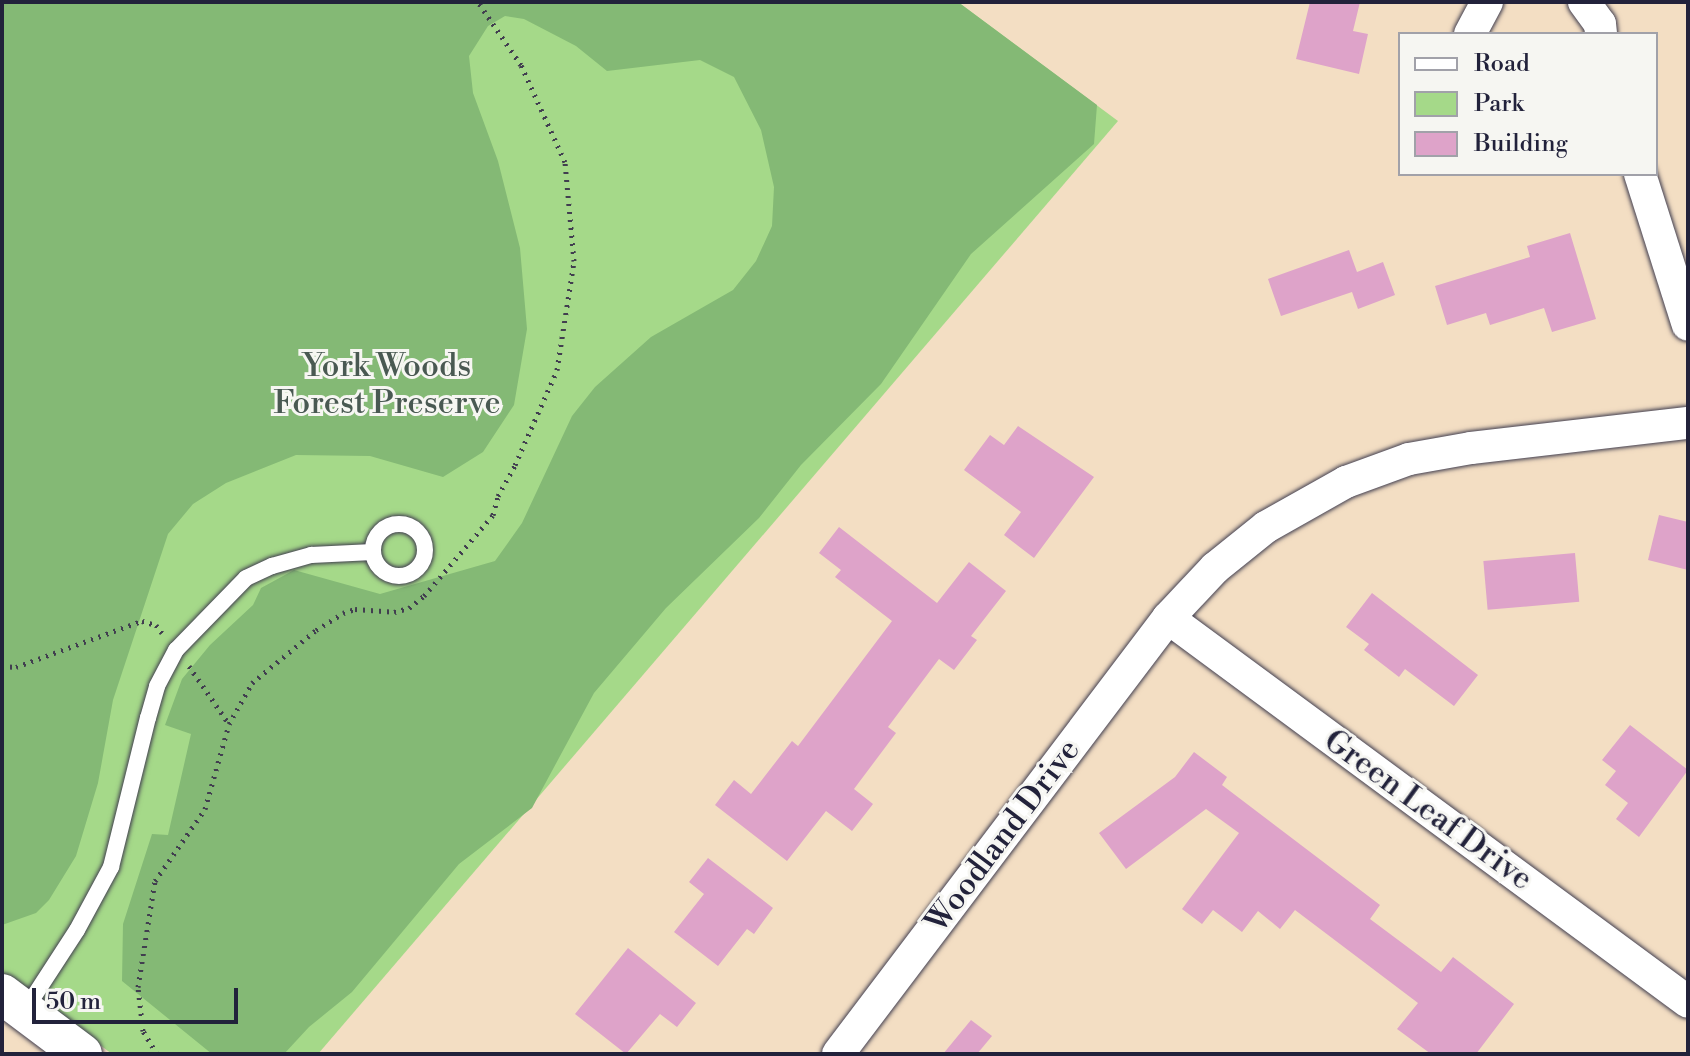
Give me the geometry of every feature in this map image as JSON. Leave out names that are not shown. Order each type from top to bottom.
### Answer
[{"type":"street","points":[[1471,32],[1487,2]]},
{"type":"street","points":[[1584,2],[1600,24],[1601,32]]},
{"type":"street","points":[[1641,176],[1688,325]]},
{"type":"street","name":"Woodland Drive","points":[[838,1054],[1168,618],[1215,568],[1266,527],[1299,505],[1378,469],[1471,448],[1688,423]]},
{"type":"street","name":"Green Leaf Drive","points":[[1168,618],[1688,1002]]},
{"type":"street","points":[[13,1002],[82,1054]]},
{"type":"lane","points":[[13,1002],[77,930],[111,867],[157,686],[176,650],[246,578],[311,555],[373,552]]},
{"type":"path","points":[[157,1054],[143,1031],[138,1011],[138,987],[155,881],[205,809],[229,724],[252,683],[316,630],[355,609],[394,612],[409,608],[448,570],[493,515],[498,496],[557,370],[574,261],[565,162],[521,65],[478,2]]},
{"type":"path","points":[[2,666],[16,667],[142,621],[156,625],[229,724]]},
{"type":"green space","name":"York Woods Forest Preserve","points":[[2,2],[958,2],[1118,121],[318,1054],[112,1054],[2,972]]},
{"type":"green space","name":"York Woods Forest Preserve","points":[[2,2],[958,2],[1097,105],[1094,144],[971,254],[881,384],[801,465],[759,518],[666,608],[594,693],[532,808],[459,864],[352,992],[309,1027],[284,1054],[212,1054],[122,981],[123,924],[152,834],[168,835],[191,734],[165,725],[182,679],[210,645],[253,605],[261,588],[294,570],[380,594],[495,561],[522,523],[572,416],[595,387],[651,337],[733,290],[756,261],[772,226],[774,187],[761,130],[734,77],[700,60],[607,71],[576,46],[524,19],[505,16],[488,26],[469,56],[473,93],[498,161],[520,248],[527,329],[514,405],[483,452],[443,477],[370,456],[296,455],[226,483],[193,504],[168,534],[113,700],[98,783],[76,856],[49,900],[36,913],[2,925]]},
{"type":"building","points":[[1310,2],[1360,2],[1353,31],[1368,34],[1359,74],[1296,59]]},
{"type":"building","points":[[1570,233],[1596,319],[1552,332],[1544,308],[1490,325],[1486,313],[1447,325],[1435,286],[1530,257],[1527,246]]},
{"type":"building","points":[[1349,250],[1357,272],[1383,262],[1395,295],[1358,309],[1352,292],[1281,316],[1268,279]]},
{"type":"building","points":[[1018,426],[1094,477],[1034,558],[1004,535],[1021,512],[964,470],[990,435],[1004,445]]},
{"type":"building","points":[[1659,515],[1688,522],[1688,570],[1648,560]]},
{"type":"building","points":[[839,527],[937,603],[969,562],[1006,591],[971,636],[977,640],[954,670],[939,659],[888,727],[896,733],[854,789],[873,804],[852,831],[826,811],[787,861],[715,805],[734,780],[751,794],[792,741],[798,746],[892,621],[835,577],[841,570],[819,553]]},
{"type":"building","points":[[1575,553],[1579,602],[1488,610],[1483,561]]},
{"type":"building","points":[[1372,593],[1478,675],[1454,706],[1405,669],[1399,677],[1364,650],[1369,644],[1346,627]]},
{"type":"building","points":[[1630,725],[1688,770],[1639,837],[1616,819],[1628,803],[1605,785],[1616,771],[1602,760]]},
{"type":"building","points":[[1194,752],[1227,777],[1222,785],[1380,905],[1370,919],[1441,972],[1453,957],[1514,1004],[1476,1054],[1431,1054],[1397,1029],[1418,1003],[1295,910],[1280,929],[1258,911],[1242,932],[1213,910],[1202,924],[1182,909],[1239,833],[1206,809],[1126,869],[1099,833],[1175,777]]},
{"type":"building","points":[[708,858],[773,908],[754,934],[747,929],[718,966],[674,932],[704,894],[689,882]]},
{"type":"building","points":[[628,948],[696,1003],[677,1027],[660,1014],[626,1054],[575,1014]]},
{"type":"building","points":[[971,1020],[992,1036],[977,1054],[943,1054]]}]
